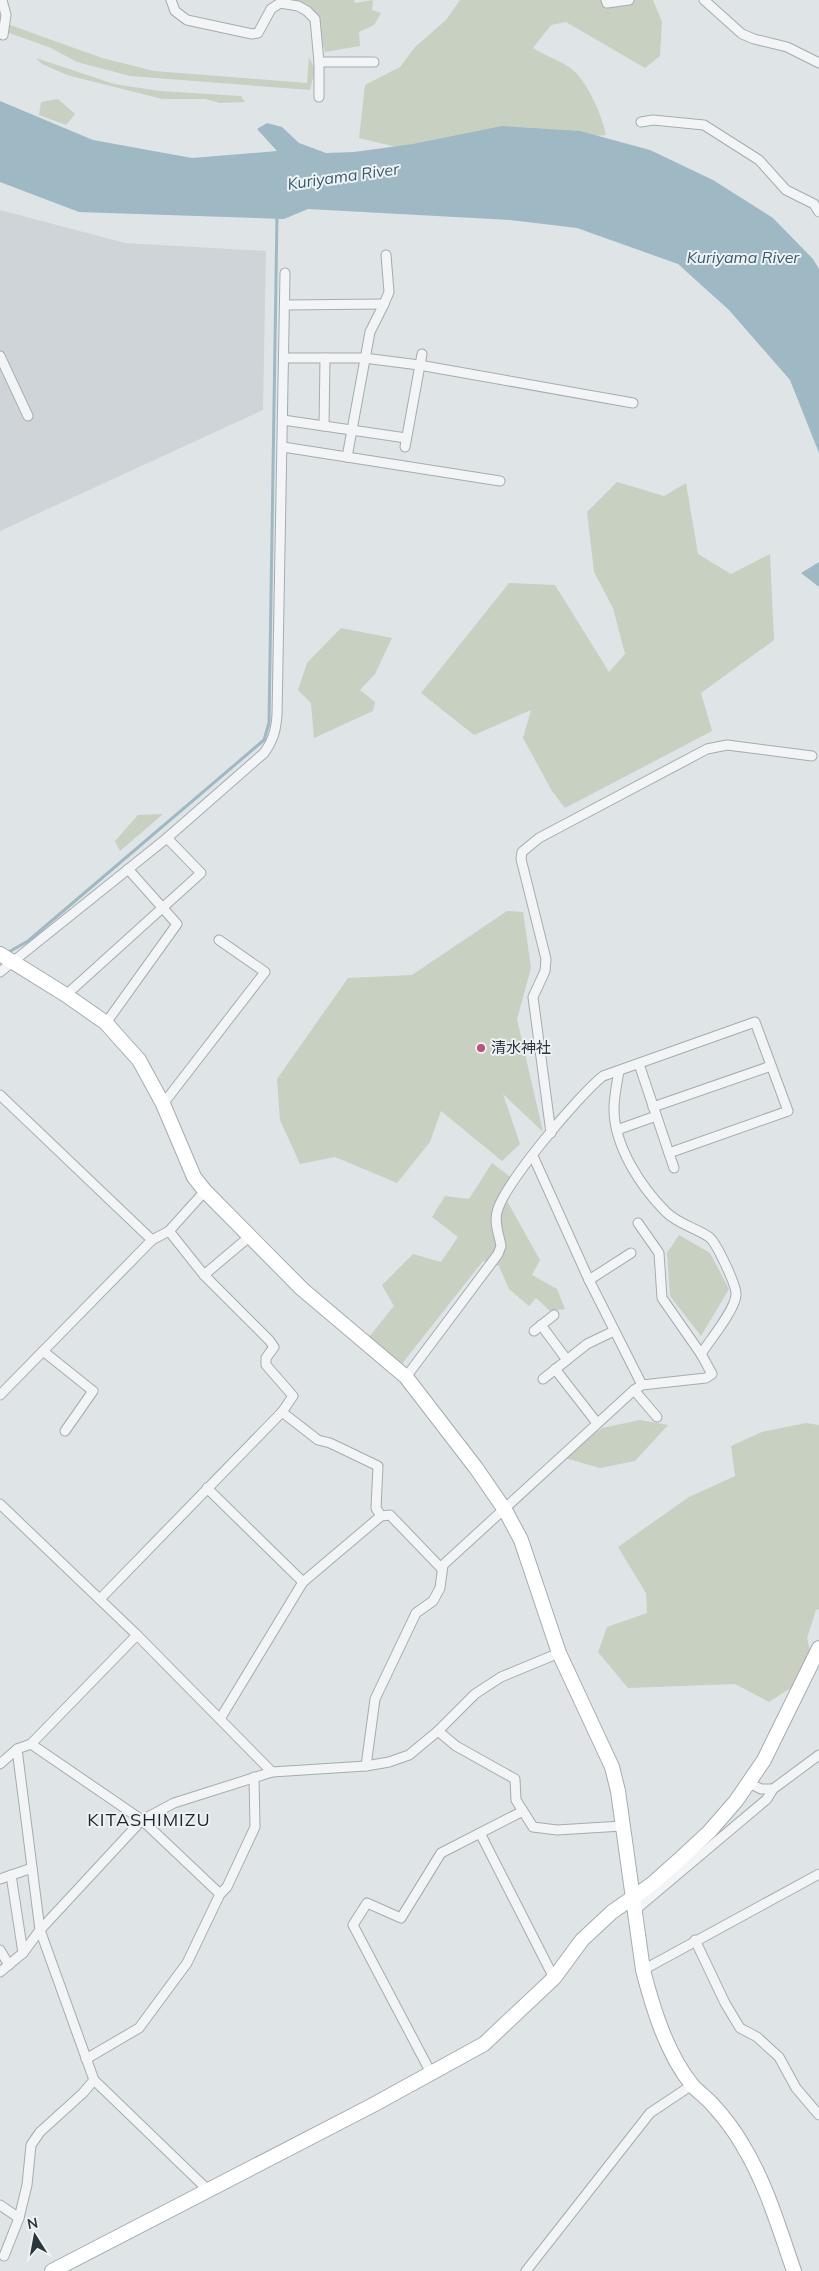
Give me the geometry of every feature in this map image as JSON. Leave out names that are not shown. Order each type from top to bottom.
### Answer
[{"type":"street","points":[[2,0],[6,15],[3,35]]},
{"type":"street","points":[[171,0],[175,11],[187,20],[252,34],[258,33],[271,9],[280,2],[298,6],[307,11],[315,19],[319,62],[319,97]]},
{"type":"street","points":[[606,0],[607,3],[629,0]]},
{"type":"street","points":[[704,0],[742,34],[787,47],[819,63]]},
{"type":"street","points":[[319,62],[374,62]]},
{"type":"street","points":[[641,122],[652,120],[704,125],[759,160],[786,190],[814,204],[819,212]]},
{"type":"street","points":[[347,457],[370,332],[389,292],[386,255]]},
{"type":"street","points":[[0,972],[167,838],[264,753],[271,744],[276,730],[286,273]]},
{"type":"street","points":[[285,305],[384,304]]},
{"type":"street","points":[[283,420],[352,430],[406,443],[422,354]]},
{"type":"street","points":[[0,356],[28,416]]},
{"type":"street","points":[[284,358],[364,358],[419,365],[633,403]]},
{"type":"street","points":[[324,426],[325,358]]},
{"type":"street","points":[[283,447],[500,481]]},
{"type":"street","points":[[550,1133],[533,997],[545,972],[546,959],[521,859],[522,852],[539,838],[707,749],[727,745],[812,756]]},
{"type":"street","points":[[66,995],[202,873],[167,838]]},
{"type":"street","points":[[106,1023],[177,924],[128,869]]},
{"type":"street","points":[[163,1104],[266,972],[219,940]]},
{"type":"street","points":[[0,954],[66,995],[106,1023],[139,1060],[163,1104],[194,1177],[205,1191],[302,1289],[406,1376],[476,1468],[505,1510],[521,1540],[559,1653],[612,1766],[618,1791],[643,1970],[650,1998],[664,2035],[692,2085],[712,2104],[741,2142],[755,2167],[766,2190],[794,2271]]},
{"type":"street","points":[[406,1376],[498,1254],[501,1246],[496,1224],[501,1201],[550,1133],[592,1085],[603,1076],[756,1022],[788,1111],[669,1153]]},
{"type":"street","points":[[639,1064],[674,1168]]},
{"type":"street","points":[[617,1130],[655,1112],[771,1066]]},
{"type":"street","points":[[619,1071],[614,1109],[617,1130],[625,1154],[636,1176],[667,1214],[712,1239],[735,1286],[736,1296],[730,1310],[701,1354]]},
{"type":"street","points":[[0,1094],[152,1240]]},
{"type":"street","points":[[533,1156],[638,1387],[657,1417]]},
{"type":"street","points":[[0,1395],[152,1240],[169,1231],[205,1191]]},
{"type":"street","points":[[366,1766],[375,1699],[416,1613],[433,1601],[440,1588],[443,1565],[638,1387],[706,1378],[712,1374],[701,1354],[662,1298],[659,1253],[638,1223]]},
{"type":"street","points":[[100,1599],[282,1412],[293,1396],[266,1365],[266,1358],[274,1346],[204,1275],[169,1231]]},
{"type":"street","points":[[204,1275],[249,1237]]},
{"type":"street","points":[[589,1280],[631,1252]]},
{"type":"street","points":[[554,1315],[538,1328],[566,1360]]},
{"type":"street","points":[[543,1379],[587,1344],[614,1331]]},
{"type":"street","points":[[43,1351],[93,1391],[66,1431]]},
{"type":"street","points":[[555,1369],[597,1423]]},
{"type":"street","points":[[282,1412],[318,1440],[330,1443],[378,1466],[376,1508],[381,1516]]},
{"type":"street","points":[[207,1488],[303,1582]]},
{"type":"street","points":[[0,1504],[137,1635],[272,1772]]},
{"type":"street","points":[[220,1719],[303,1582],[381,1516],[390,1515],[442,1569]]},
{"type":"street","points":[[0,1764],[17,1749],[30,1744],[137,1635]]},
{"type":"street","points":[[633,1905],[709,1832],[750,1783],[764,1760],[819,1648]]},
{"type":"street","points":[[0,1972],[23,1953],[40,1930],[142,1820],[174,1803],[272,1772],[366,1766],[389,1762],[409,1755],[475,1694],[501,1677],[559,1653]]},
{"type":"street","points":[[438,1730],[456,1746],[516,1779],[516,1800],[533,1827],[557,1830],[622,1826]]},
{"type":"street","points":[[30,1744],[142,1820],[220,1894]]},
{"type":"street","points":[[17,1749],[40,1930],[94,2080],[209,2191]]},
{"type":"street","points":[[52,2271],[117,2236],[209,2191],[484,2044],[554,1978],[582,1940],[612,1912],[633,1905],[767,1799],[773,1788],[819,1755]]},
{"type":"street","points":[[86,2059],[139,2028],[187,1963],[220,1894],[227,1887],[255,1827],[254,1777]]},
{"type":"street","points":[[750,1783],[762,1789],[773,1788]]},
{"type":"street","points":[[431,2073],[353,1924],[367,1903],[401,1918],[441,1853],[523,1811]]},
{"type":"street","points":[[480,1833],[554,1978]]},
{"type":"street","points":[[0,1879],[32,1868]]},
{"type":"street","points":[[643,1970],[819,1874]]},
{"type":"street","points":[[11,1875],[23,1953]]},
{"type":"street","points":[[695,1940],[725,2003],[740,2028],[750,2031],[758,2037],[778,2057],[796,2088],[819,2115]]},
{"type":"street","points":[[0,1950],[9,1965]]},
{"type":"street","points":[[4,2256],[19,2218],[27,2185],[31,2145],[40,2132],[78,2098],[94,2080]]},
{"type":"street","points":[[526,2271],[650,2113],[692,2085]]},
{"type":"street","points":[[0,2204],[19,2218]]},
{"type":"shaded area","points":[[0,210],[125,243],[266,251],[263,410],[0,531]]},
{"type":"green space","points":[[287,0],[354,0],[355,3],[373,0],[372,10],[381,13],[374,25],[359,32],[360,46],[325,52],[314,12]]},
{"type":"green space","points":[[460,0],[653,0],[662,22],[660,56],[645,68],[566,22],[551,25],[533,48],[565,64],[580,77],[594,101],[606,135],[413,151],[359,138],[365,85],[400,67],[415,47],[446,20]]},
{"type":"green space","points":[[10,25],[102,58],[154,71],[307,83],[309,57],[315,70],[310,90],[130,76],[77,62],[51,48],[7,32]]},
{"type":"green space","points":[[36,58],[114,84],[160,91],[241,96],[245,102],[220,103],[205,99],[162,99],[67,75],[42,64]]},
{"type":"green space","points":[[58,99],[75,114],[66,125],[39,115],[41,102]]},
{"type":"green space","points":[[617,482],[664,496],[686,483],[698,554],[731,574],[770,554],[774,640],[701,693],[712,731],[565,808],[552,791],[523,738],[531,710],[474,735],[421,693],[509,583],[555,585],[609,672],[625,654],[613,608],[594,572],[587,512]]},
{"type":"green space","points":[[341,628],[392,638],[375,674],[360,690],[375,702],[373,711],[314,738],[311,703],[298,690],[307,663]]},
{"type":"green space","points":[[163,814],[120,851],[115,841],[138,815]]},
{"type":"green space","points":[[507,911],[523,912],[531,968],[517,1019],[543,1132],[503,1094],[520,1144],[502,1161],[441,1111],[430,1142],[397,1183],[335,1157],[300,1164],[280,1120],[277,1079],[348,978],[412,975]]},
{"type":"green space","points":[[492,1163],[513,1179],[507,1201],[540,1260],[532,1275],[557,1289],[565,1309],[550,1311],[536,1298],[529,1306],[509,1289],[499,1266],[483,1261],[401,1365],[369,1337],[394,1306],[382,1285],[413,1254],[441,1262],[458,1237],[432,1217],[445,1196],[469,1199]]},
{"type":"green space","points":[[679,1235],[710,1253],[729,1289],[701,1336],[670,1296],[667,1253]]},
{"type":"green space","points":[[640,1420],[668,1425],[635,1461],[600,1468],[565,1458],[602,1428]]},
{"type":"green space","points":[[806,1423],[819,1425],[819,1609],[816,1610],[807,1638],[815,1672],[769,1702],[735,1684],[628,1688],[598,1652],[607,1627],[647,1613],[646,1593],[618,1547],[689,1497],[735,1476],[731,1446],[762,1432]]},
{"type":"water","name":"Kuriyama River","points":[[0,101],[93,140],[192,158],[277,151],[257,129],[267,123],[282,127],[299,143],[326,153],[354,152],[413,144],[502,126],[580,131],[650,150],[713,180],[773,218],[813,259],[819,269],[819,453],[790,380],[729,310],[678,264],[577,228],[510,220],[308,209],[284,219],[79,212],[0,182]]},
{"type":"water","points":[[819,562],[819,587],[801,573]]},
{"type":"waterway","points":[[7,953],[28,941],[264,740],[269,723],[277,216]]},
{"type":"place","name":"清水神社","points":[[481,1048]]},
{"type":"district","name":"KITASHIMIZU","points":[[149,1820]]}]
